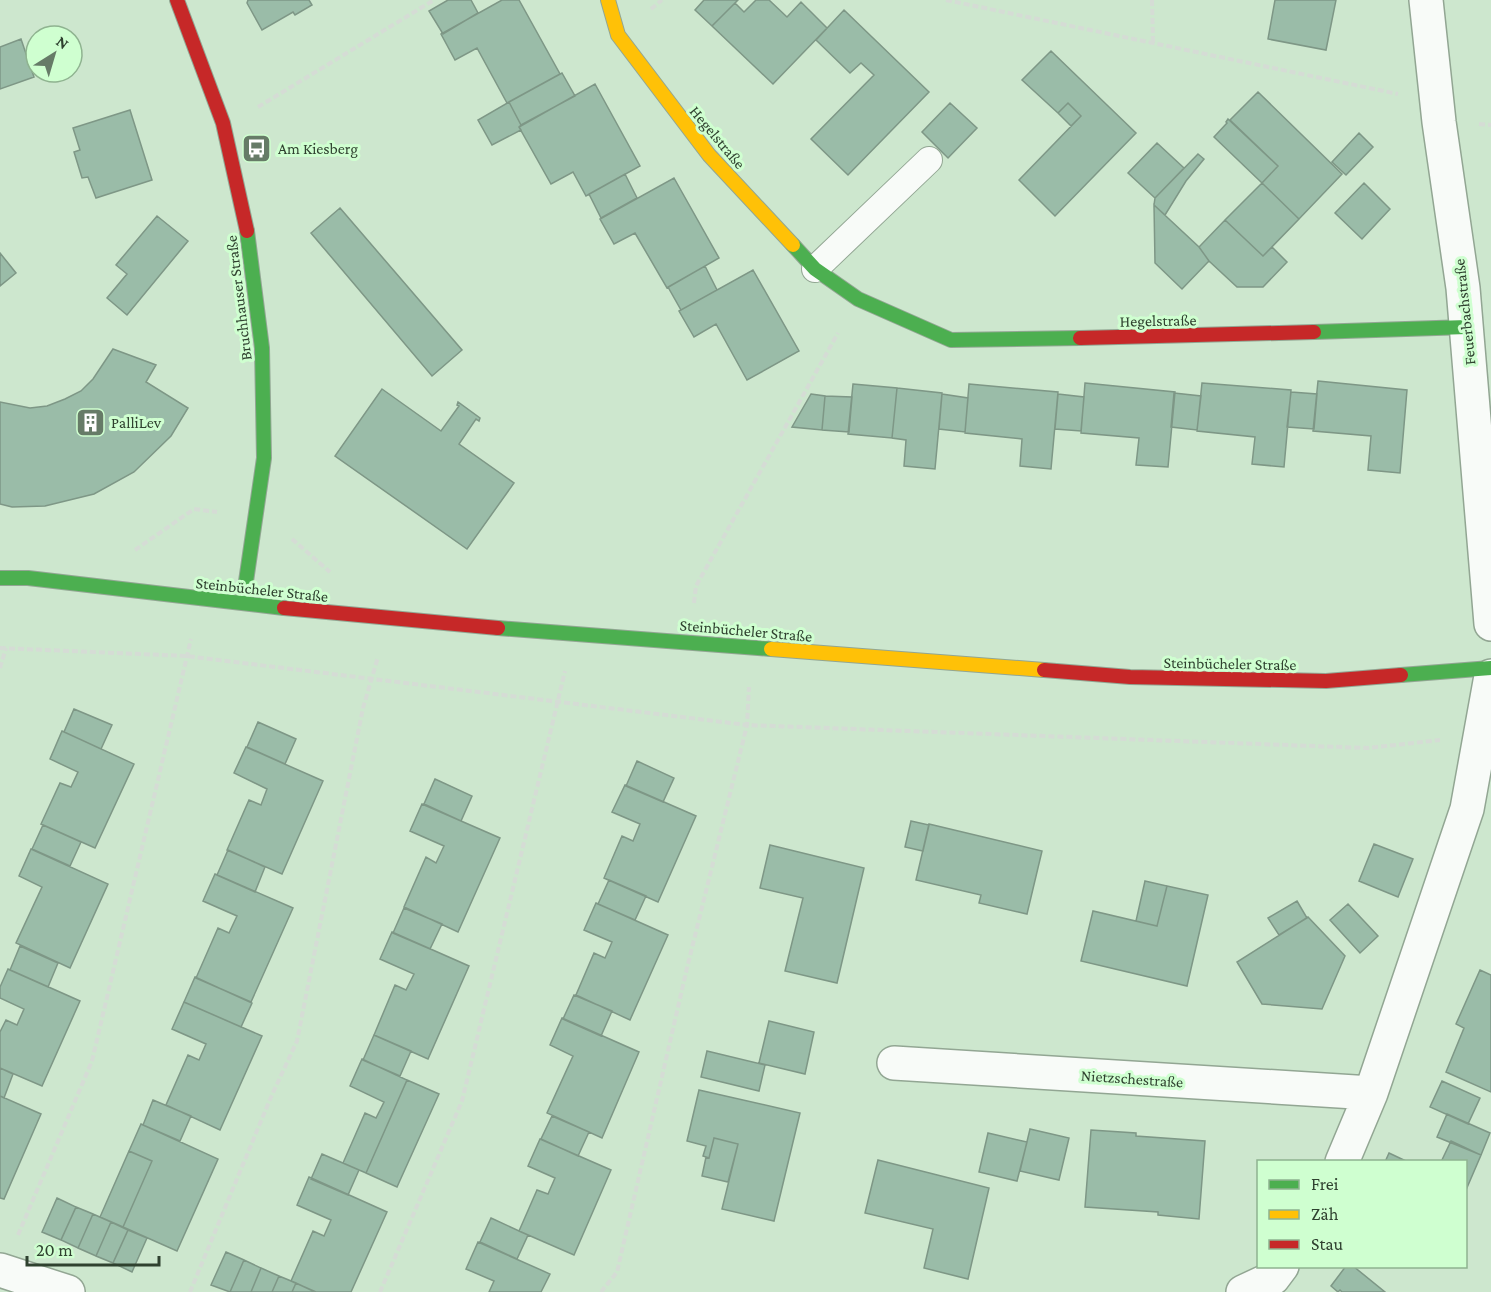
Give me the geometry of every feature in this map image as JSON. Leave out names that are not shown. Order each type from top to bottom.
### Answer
[{"type":"street","name":"Bruchhauser Straße","points":[[177,0],[223,123],[249,239],[262,348],[264,458],[243,602]]},
{"type":"street","name":"Hegelstraße","points":[[608,0],[618,35],[709,155],[815,269],[858,299],[951,340],[1228,335],[1467,327]]},
{"type":"street","name":"Feuerbachstraße","points":[[1426,0],[1437,102],[1463,288],[1491,624]]},
{"type":"street","name":"Steinbücheler Straße","points":[[0,578],[28,578],[389,619],[1130,678],[1326,681],[1491,668]]},
{"type":"street","points":[[1342,1160],[1371,1093],[1467,809],[1491,676]]},
{"type":"street","name":"Nietzschestraße","points":[[894,1063],[1371,1093]]},
{"type":"street","points":[[1243,1292],[1273,1278],[1280,1268]]},
{"type":"street","points":[[1,1271],[68,1292]]},
{"type":"lane","points":[[815,269],[929,160]]},
{"type":"path","points":[[223,123],[256,108],[434,0]]},
{"type":"path","points":[[946,0],[1437,102]]},
{"type":"path","points":[[1152,0],[1153,43]]},
{"type":"path","points":[[696,586],[858,299]]},
{"type":"path","points":[[1,1271],[92,1061],[201,599]]},
{"type":"path","points":[[190,1292],[271,1097],[297,1041],[363,708],[389,619]]},
{"type":"path","points":[[380,1292],[462,1101],[567,664],[572,633]]},
{"type":"path","points":[[601,1292],[617,1272],[687,968],[747,725],[749,686],[757,647]]},
{"type":"path","points":[[0,668],[3,648],[186,657],[747,725],[1368,748],[1480,736]]},
{"type":"building","points":[[248,0],[309,0],[312,5],[295,15],[293,12],[262,30],[247,3]]},
{"type":"building","points":[[448,0],[471,0],[478,13],[443,34],[429,11]]},
{"type":"building","points":[[502,0],[519,0],[560,74],[507,103],[477,48],[455,60],[441,34]]},
{"type":"building","points":[[704,0],[738,0],[712,26],[695,10]]},
{"type":"building","points":[[756,0],[769,0],[787,17],[801,2],[827,28],[773,84],[712,26],[735,3],[744,12]]},
{"type":"building","points":[[1275,0],[1336,0],[1326,50],[1268,39]]},
{"type":"building","points":[[844,10],[929,92],[848,175],[811,139],[874,75],[861,63],[850,73],[816,40]]},
{"type":"building","points":[[21,39],[24,48],[24,81],[0,89],[0,47]]},
{"type":"building","points":[[1051,51],[1136,133],[1055,216],[1019,180],[1081,116],[1068,103],[1058,113],[1022,80]]},
{"type":"building","points":[[562,73],[575,96],[521,125],[509,102]]},
{"type":"building","points":[[595,84],[640,166],[586,196],[573,172],[551,184],[519,127]]},
{"type":"building","points":[[1258,92],[1342,174],[1299,219],[1262,183],[1278,166],[1230,120]]},
{"type":"building","points":[[509,102],[521,125],[519,127],[521,130],[492,145],[478,120]]},
{"type":"building","points":[[950,103],[977,128],[948,158],[922,132]]},
{"type":"building","points":[[1068,103],[1081,116],[1071,126],[1058,113]]},
{"type":"building","points":[[130,110],[152,180],[96,198],[88,177],[82,178],[74,152],[80,150],[73,128]]},
{"type":"building","points":[[1228,119],[1278,166],[1262,183],[1214,137]]},
{"type":"building","points":[[1359,133],[1373,147],[1346,175],[1332,162]]},
{"type":"building","points":[[1157,143],[1184,168],[1155,198],[1128,173]]},
{"type":"building","points":[[1198,154],[1204,159],[1186,181],[1165,215],[1154,205],[1155,198]]},
{"type":"building","points":[[625,174],[637,198],[601,218],[589,194]]},
{"type":"building","points":[[674,178],[719,258],[667,288],[635,233],[614,244],[600,219]]},
{"type":"building","points":[[1262,183],[1299,219],[1263,256],[1225,220]]},
{"type":"building","points":[[1364,183],[1390,209],[1362,239],[1335,213]]},
{"type":"building","points":[[1154,205],[1199,247],[1209,261],[1182,289],[1155,263]]},
{"type":"building","points":[[340,208],[462,350],[432,376],[311,233]]},
{"type":"building","points":[[157,216],[188,241],[127,315],[107,298],[127,274],[116,265]]},
{"type":"building","points":[[1225,220],[1263,256],[1272,247],[1287,262],[1263,287],[1237,287],[1209,261],[1199,247]]},
{"type":"building","points":[[0,253],[16,273],[0,286]]},
{"type":"building","points":[[705,266],[717,290],[681,310],[668,287]]},
{"type":"building","points":[[753,270],[799,351],[747,380],[716,324],[694,337],[679,311]]},
{"type":"building","name":"PalliLev","points":[[113,349],[156,365],[146,382],[188,408],[171,436],[134,472],[94,494],[45,506],[12,507],[0,504],[0,402],[30,408],[47,406],[65,399],[81,391],[93,379]]},
{"type":"building","points":[[1318,381],[1407,390],[1400,473],[1368,470],[1371,436],[1313,431]]},
{"type":"building","points":[[1085,383],[1175,392],[1168,467],[1136,465],[1139,438],[1081,433]]},
{"type":"building","points":[[1202,383],[1291,390],[1284,467],[1252,464],[1255,437],[1197,431]]},
{"type":"building","points":[[853,384],[897,388],[892,438],[848,434]]},
{"type":"building","points":[[969,384],[1058,392],[1051,469],[1020,466],[1022,439],[965,433]]},
{"type":"building","points":[[897,388],[942,393],[935,469],[904,466],[906,440],[892,438]]},
{"type":"building","points":[[382,389],[441,431],[459,406],[458,402],[480,418],[479,421],[476,419],[459,444],[514,483],[467,549],[335,456]]},
{"type":"building","points":[[1291,392],[1317,394],[1314,429],[1287,427]]},
{"type":"building","points":[[1174,393],[1201,396],[1197,430],[1171,427]]},
{"type":"building","points":[[811,394],[825,396],[822,430],[792,427]]},
{"type":"building","points":[[942,394],[968,398],[965,432],[939,429]]},
{"type":"building","points":[[1058,394],[1084,397],[1081,431],[1055,429]]},
{"type":"building","points":[[825,396],[852,397],[849,432],[822,430]]},
{"type":"building","points":[[74,709],[112,725],[101,749],[64,732]]},
{"type":"building","points":[[258,722],[296,739],[285,764],[247,747]]},
{"type":"building","points":[[62,731],[134,764],[95,848],[41,824],[60,783],[71,787],[78,772],[50,759]]},
{"type":"building","points":[[246,747],[323,781],[282,874],[227,850],[249,800],[261,805],[267,789],[234,773]]},
{"type":"building","points":[[637,761],[674,778],[663,802],[626,786]]},
{"type":"building","points":[[435,779],[472,796],[461,821],[424,804]]},
{"type":"building","points":[[625,785],[696,816],[658,902],[604,878],[622,836],[633,841],[640,824],[612,812]]},
{"type":"building","points":[[422,804],[500,838],[458,932],[404,907],[426,857],[436,863],[444,846],[410,831]]},
{"type":"building","points":[[911,821],[929,825],[923,851],[905,847]]},
{"type":"building","points":[[929,824],[1042,851],[1027,914],[979,903],[981,895],[916,880]]},
{"type":"building","points":[[43,825],[81,842],[70,866],[32,849]]},
{"type":"building","points":[[1374,844],[1413,859],[1398,897],[1359,881]]},
{"type":"building","points":[[770,845],[864,868],[837,983],[785,971],[803,898],[760,888]]},
{"type":"building","points":[[31,849],[108,884],[70,968],[16,943],[42,887],[19,876]]},
{"type":"building","points":[[228,850],[265,867],[255,892],[217,875]]},
{"type":"building","points":[[215,874],[293,908],[251,1002],[196,978],[218,928],[229,933],[237,916],[203,901]]},
{"type":"building","points":[[609,880],[646,896],[635,920],[598,904]]},
{"type":"building","points":[[1145,881],[1167,886],[1157,926],[1136,921]]},
{"type":"building","points":[[1167,886],[1208,895],[1187,986],[1081,961],[1093,911],[1157,926]]},
{"type":"building","points":[[1297,901],[1307,918],[1279,935],[1268,918]]},
{"type":"building","points":[[596,903],[668,935],[630,1020],[576,995],[594,953],[605,958],[612,942],[584,930]]},
{"type":"building","points":[[1348,904],[1378,936],[1360,953],[1330,920]]},
{"type":"building","points":[[404,908],[442,924],[430,949],[393,933]]},
{"type":"building","points":[[1308,917],[1345,956],[1322,1009],[1262,1004],[1237,962]]},
{"type":"building","points":[[392,932],[469,966],[428,1059],[374,1035],[395,985],[406,990],[414,974],[380,959]]},
{"type":"building","points":[[20,946],[58,963],[48,987],[10,970]]},
{"type":"building","points":[[8,969],[80,1001],[42,1086],[0,1068],[0,1032],[6,1020],[17,1025],[24,1009],[0,998],[0,987]]},
{"type":"building","points":[[1480,970],[1491,975],[1491,1092],[1446,1072],[1464,1028],[1456,1024]]},
{"type":"building","points":[[195,977],[252,1003],[241,1027],[184,1002]]},
{"type":"building","points":[[574,995],[612,1011],[601,1036],[563,1019]]},
{"type":"building","points":[[184,1002],[262,1036],[220,1130],[166,1105],[188,1055],[199,1060],[206,1044],[172,1029]]},
{"type":"building","points":[[562,1018],[639,1052],[602,1138],[547,1113],[573,1056],[550,1045]]},
{"type":"building","points":[[769,1021],[814,1032],[805,1074],[759,1063]]},
{"type":"building","points":[[374,1035],[411,1051],[400,1076],[363,1060]]},
{"type":"building","points":[[707,1051],[765,1065],[759,1091],[701,1077]]},
{"type":"building","points":[[362,1059],[407,1080],[366,1173],[343,1163],[365,1113],[376,1118],[384,1102],[350,1086]]},
{"type":"building","points":[[0,1068],[13,1074],[4,1098],[0,1096]]},
{"type":"building","points":[[407,1080],[439,1094],[397,1187],[366,1173]]},
{"type":"building","points":[[1442,1081],[1480,1098],[1468,1124],[1430,1107]]},
{"type":"building","points":[[699,1090],[800,1113],[774,1221],[722,1209],[738,1144],[714,1138],[709,1158],[703,1156],[706,1146],[687,1141]]},
{"type":"building","points":[[0,1096],[41,1114],[4,1199],[0,1198]]},
{"type":"building","points":[[153,1100],[191,1116],[180,1141],[143,1125]]},
{"type":"building","points":[[1447,1114],[1490,1133],[1481,1155],[1437,1137]]},
{"type":"building","points":[[552,1116],[589,1132],[578,1156],[541,1139]]},
{"type":"building","points":[[141,1124],[218,1159],[177,1251],[123,1227],[152,1161],[129,1151]]},
{"type":"building","points":[[1030,1129],[1069,1138],[1059,1180],[1020,1171]]},
{"type":"building","points":[[1091,1130],[1205,1141],[1199,1219],[1158,1215],[1158,1212],[1085,1207]]},
{"type":"building","points":[[988,1133],[1027,1142],[1017,1181],[979,1172]]},
{"type":"building","points":[[714,1138],[738,1144],[728,1182],[702,1176],[706,1157],[709,1158]]},
{"type":"building","points":[[540,1139],[611,1170],[574,1255],[519,1231],[537,1190],[548,1194],[555,1178],[528,1166]]},
{"type":"building","points":[[1451,1141],[1481,1155],[1467,1188],[1467,1160],[1442,1160]]},
{"type":"building","points":[[129,1151],[152,1161],[123,1227],[100,1217]]},
{"type":"building","points":[[1389,1153],[1404,1160],[1386,1160]]},
{"type":"building","points":[[322,1154],[359,1170],[348,1195],[311,1179]]},
{"type":"building","points":[[878,1160],[989,1188],[968,1279],[924,1268],[933,1229],[865,1213]]},
{"type":"building","points":[[309,1177],[387,1212],[351,1292],[316,1292],[291,1281],[313,1231],[324,1236],[331,1220],[297,1205]]},
{"type":"building","points":[[57,1198],[76,1207],[61,1240],[42,1232]]},
{"type":"building","points":[[76,1207],[93,1214],[78,1248],[61,1240]]},
{"type":"building","points":[[93,1214],[111,1222],[96,1256],[78,1248]]},
{"type":"building","points":[[491,1218],[528,1235],[517,1259],[480,1242]]},
{"type":"building","points":[[111,1222],[128,1230],[113,1263],[96,1256]]},
{"type":"building","points":[[128,1230],[147,1238],[132,1272],[113,1263]]},
{"type":"building","points":[[478,1242],[550,1274],[541,1292],[489,1292],[494,1281],[466,1269]]},
{"type":"building","points":[[226,1252],[244,1260],[230,1292],[211,1285]]},
{"type":"building","points":[[244,1260],[261,1268],[251,1292],[230,1292]]},
{"type":"building","points":[[261,1268],[279,1276],[272,1292],[251,1292]]},
{"type":"building","points":[[1344,1268],[1355,1268],[1385,1292],[1342,1292],[1340,1290],[1338,1292],[1331,1286]]},
{"type":"building","points":[[279,1276],[296,1283],[292,1292],[272,1292]]},
{"type":"building","points":[[296,1283],[315,1292],[292,1292]]},
{"type":"traffic: fast","points":[[243,602],[264,458],[262,348],[247,231]]},
{"type":"traffic: fast","points":[[793,245],[815,269],[858,299],[951,340],[1080,338]]},
{"type":"traffic: fast","points":[[1314,332],[1467,327]]},
{"type":"traffic: fast","points":[[0,578],[28,578],[284,608]]},
{"type":"traffic: fast","points":[[498,628],[771,649]]},
{"type":"traffic: fast","points":[[1401,675],[1491,668]]},
{"type":"traffic: slow","points":[[608,0],[618,35],[709,155],[793,245]]},
{"type":"traffic: slow","points":[[771,649],[1044,670]]},
{"type":"traffic: jam","points":[[177,0],[223,123],[247,231]]},
{"type":"traffic: jam","points":[[1080,338],[1314,332]]},
{"type":"traffic: jam","points":[[284,608],[498,628]]},
{"type":"traffic: jam","points":[[1044,670],[1130,677],[1326,681],[1401,675]]},
{"type":"place","name":"Am Kiesberg","points":[[257,148]]},
{"type":"place","name":"PalliLev","points":[[90,422]]}]
